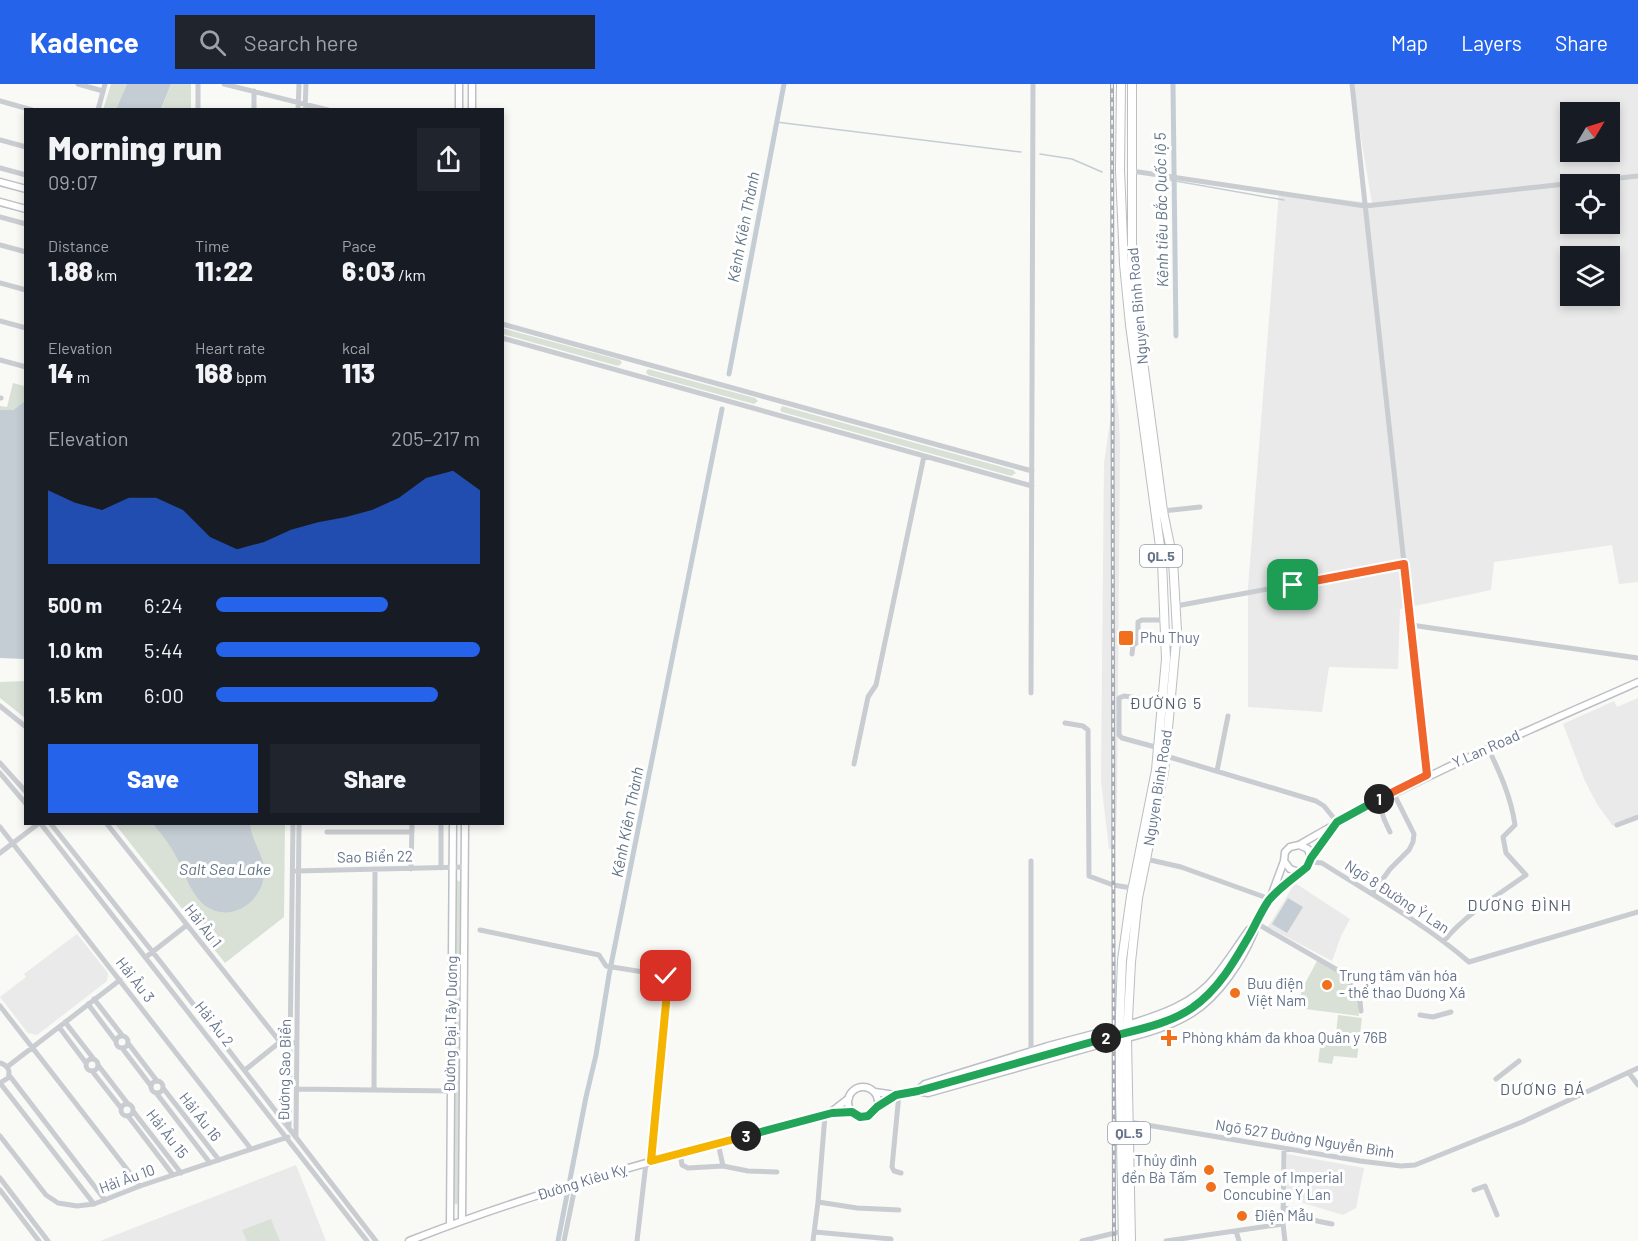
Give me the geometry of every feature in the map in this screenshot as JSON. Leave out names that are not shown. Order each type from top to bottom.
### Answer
[{"type":"highway","name":"Nguyen Binh Road","points":[[1121,84],[1120,170],[1124,264],[1162,561],[1166,620],[1166,659],[1159,748],[1132,888],[1122,960],[1124,1026]]},
{"type":"highway","name":"Nguyen Binh Road","points":[[1123,1241],[1124,1026],[1138,898],[1164,772],[1178,631],[1173,560],[1163,511],[1132,264],[1132,84]]},
{"type":"highway","points":[[1120,170],[1132,171]]},
{"type":"highway","name":"Nguyen Binh Road","points":[[1123,1039],[1129,1122],[1131,1241]]},
{"type":"main road","points":[[459,84],[459,108]]},
{"type":"main road","points":[[472,84],[472,108]]},
{"type":"main road","points":[[0,182],[24,188]]},
{"type":"main road","points":[[0,202],[24,208]]},
{"type":"main road","name":"Y Lan Road","points":[[1299,845],[1337,822],[1427,775],[1638,682]]},
{"type":"main road","name":"Y Lan Road","points":[[1311,860],[1337,822]]},
{"type":"main road","name":"Đường Đại Tây Dương","points":[[450,1225],[453,825]]},
{"type":"main road","name":"Đường Đại Tây Dương","points":[[462,1220],[465,825]]},
{"type":"main road","points":[[826,1114],[860,1087],[897,1095],[918,1091],[1167,1021],[1194,1007],[1213,989],[1234,962],[1270,900],[1287,849],[1299,845],[1308,849],[1311,860],[1305,870],[1299,872],[1270,900]]},
{"type":"main road","points":[[1284,861],[1290,869],[1299,872]]},
{"type":"main road","points":[[918,1091],[925,1084],[1164,1013],[1198,993],[1215,977],[1256,923]]},
{"type":"main road","points":[[918,1091],[928,1093],[1123,1039],[1164,1026],[1193,1012],[1222,984],[1242,955],[1254,933],[1256,923]]},
{"type":"main road","points":[[875,1092],[877,1107]]},
{"type":"main road","points":[[849,1098],[848,1103],[852,1112],[860,1117],[868,1116],[877,1107],[897,1095]]},
{"type":"main road","points":[[826,1114],[852,1112]]},
{"type":"main road","name":"Đường Kiêu Kỵ","points":[[409,1241],[462,1220],[563,1186],[826,1114]]},
{"type":"street","points":[[78,84],[104,91]]},
{"type":"street","points":[[99,108],[105,84]]},
{"type":"street","points":[[198,84],[198,108]]},
{"type":"street","points":[[224,84],[298,102],[305,107]]},
{"type":"street","points":[[298,108],[299,84]]},
{"type":"street","points":[[305,107],[306,84]]},
{"type":"street","points":[[1031,693],[1033,84]]},
{"type":"street","points":[[1352,84],[1427,775]]},
{"type":"street","points":[[254,91],[254,108]]},
{"type":"street","points":[[0,100],[26,108]]},
{"type":"street","points":[[0,140],[24,146]]},
{"type":"street","points":[[0,168],[24,175]]},
{"type":"street","points":[[1132,171],[1365,206],[1638,176]]},
{"type":"street","points":[[0,217],[24,223]]},
{"type":"street","points":[[0,244],[24,251]]},
{"type":"street","points":[[0,283],[24,289]]},
{"type":"street","points":[[0,321],[24,327]]},
{"type":"street","points":[[504,325],[1032,471]]},
{"type":"street","points":[[504,339],[1032,486]]},
{"type":"street","points":[[0,360],[24,366]]},
{"type":"street","points":[[631,374],[634,360]]},
{"type":"street","points":[[767,412],[771,398]]},
{"type":"street","points":[[854,764],[868,697],[876,685],[924,456]]},
{"type":"street","points":[[1163,511],[1200,507]]},
{"type":"street","points":[[1176,606],[1404,564]]},
{"type":"street","points":[[1132,654],[1133,645],[1138,642],[1138,622],[1166,620]]},
{"type":"street","points":[[1411,625],[1638,658]]},
{"type":"street","points":[[1138,698],[1124,696],[1119,698],[1119,735],[1122,738],[1159,748]]},
{"type":"street","points":[[0,706],[24,724]]},
{"type":"street","points":[[1217,771],[1228,716]]},
{"type":"street","points":[[1065,723],[1083,726],[1088,730],[1089,876],[1113,885],[1132,888]]},
{"type":"street","points":[[1444,941],[1453,930],[1484,905],[1526,875],[1506,853],[1503,837],[1515,825],[1513,810],[1505,782],[1488,748]]},
{"type":"street","points":[[1166,756],[1316,801],[1324,806],[1337,822]]},
{"type":"street","points":[[0,763],[24,790]]},
{"type":"street","points":[[0,773],[24,802]]},
{"type":"street","points":[[1372,894],[1390,869],[1409,850],[1413,842],[1414,834],[1393,792]]},
{"type":"street","points":[[1378,800],[1390,832]]},
{"type":"street","points":[[1617,825],[1638,817]]},
{"type":"street","points":[[0,853],[38,825]]},
{"type":"street","name":"Hải Âu 2","points":[[40,825],[146,957],[367,1241]]},
{"type":"street","name":"Hải Âu 2","points":[[52,825],[376,1241]]},
{"type":"street","name":"Hải Âu 1","points":[[108,825],[280,1042]]},
{"type":"street","name":"Đường Sao Biển","points":[[293,825],[296,871]]},
{"type":"street","name":"Đường Sao Biển","points":[[294,1043],[297,1089],[296,1137],[286,1136],[289,1127],[294,1043],[296,871],[299,825]]},
{"type":"street","points":[[411,868],[412,825]]},
{"type":"street","points":[[441,825],[441,868]]},
{"type":"street","name":"Hải Âu 3","points":[[0,826],[251,1149]]},
{"type":"street","points":[[327,832],[412,832]]},
{"type":"street","points":[[1146,859],[1181,867],[1270,900]]},
{"type":"street","name":"Ngõ 8 Đường Ỷ Lan","points":[[1311,860],[1322,863],[1372,894],[1444,941],[1469,963],[1638,912]]},
{"type":"street","points":[[1031,861],[1031,1051]]},
{"type":"street","name":"Sao Biển 22","points":[[296,871],[465,867]]},
{"type":"street","points":[[374,1090],[375,869]]},
{"type":"street","points":[[1256,923],[1347,975],[1360,1002],[1361,1011]]},
{"type":"street","points":[[146,957],[187,925]]},
{"type":"street","points":[[480,930],[599,955],[609,967],[668,977],[649,1162],[637,1241]]},
{"type":"street","points":[[7,1067],[120,980]]},
{"type":"street","name":"Hải Âu 16","points":[[94,999],[158,1081],[162,1083],[163,1088],[219,1160]]},
{"type":"street","name":"Hải Âu 16","points":[[88,1004],[116,1040],[117,1045],[122,1048],[151,1086],[152,1091],[157,1094],[210,1163]]},
{"type":"street","points":[[0,1006],[140,1186]]},
{"type":"street","points":[[1420,1015],[1432,1017],[1451,1011]]},
{"type":"street","name":"Hải Âu 15","points":[[65,1022],[128,1104],[132,1106],[133,1111],[181,1173]]},
{"type":"street","name":"Hải Âu 15","points":[[58,1027],[86,1063],[87,1068],[92,1071],[121,1108],[122,1114],[128,1116],[173,1175]]},
{"type":"street","points":[[116,1040],[122,1035]]},
{"type":"street","points":[[245,1070],[280,1042],[294,1043]]},
{"type":"street","points":[[122,1048],[128,1043]]},
{"type":"street","points":[[86,1063],[93,1058]]},
{"type":"street","points":[[1496,1079],[1519,1061]]},
{"type":"street","points":[[0,1063],[7,1067],[9,1075],[105,1200]]},
{"type":"street","points":[[92,1071],[96,1070],[98,1065]]},
{"type":"street","name":"Ngõ 527 Đường Nguyễn Bình","points":[[1129,1122],[1383,1164],[1415,1165],[1522,1122],[1638,1068]]},
{"type":"street","points":[[1629,1073],[1638,1085]]},
{"type":"street","points":[[9,1075],[6,1081],[0,1083],[94,1204]]},
{"type":"street","points":[[151,1086],[158,1081]]},
{"type":"street","name":"Hải Âu 16","points":[[157,1094],[163,1088]]},
{"type":"street","points":[[297,1089],[450,1091]]},
{"type":"street","points":[[897,1095],[892,1167],[894,1171],[901,1173]]},
{"type":"street","name":"Hải Âu 15","points":[[121,1108],[128,1104]]},
{"type":"street","name":"Hải Âu 15","points":[[128,1116],[133,1111]]},
{"type":"street","points":[[813,1241],[826,1114]]},
{"type":"street","name":"Hải Âu 10","points":[[0,1136],[52,1200],[71,1206],[94,1204],[286,1136]]},
{"type":"street","points":[[718,1143],[723,1166]]},
{"type":"street","points":[[1284,1149],[1282,1224],[1285,1241]]},
{"type":"street","points":[[680,1154],[682,1165],[688,1168],[723,1166],[777,1172]]},
{"type":"street","points":[[0,1178],[48,1241]]},
{"type":"street","points":[[564,1241],[575,1183]]},
{"type":"street","points":[[1474,1190],[1485,1186],[1497,1215]]},
{"type":"street","points":[[0,1190],[39,1241]]},
{"type":"street","points":[[818,1202],[857,1208],[899,1210]]},
{"type":"street","points":[[1282,1207],[1317,1221],[1332,1224]]},
{"type":"street","points":[[1166,1241],[1282,1224]]},
{"type":"street","points":[[1082,1241],[1123,1231]]},
{"type":"street","points":[[1236,1231],[1239,1241]]},
{"type":"street","points":[[815,1232],[891,1239]]},
{"type":"shaded area","points":[[111,84],[127,84],[116,108],[104,108]]},
{"type":"shaded area","points":[[171,84],[191,84],[191,108],[162,108]]},
{"type":"shaded area","points":[[1352,84],[1638,84],[1638,582],[1619,584],[1612,545],[1494,562],[1491,590],[1400,609],[1398,669],[1329,667],[1322,712],[1248,707],[1248,588],[1279,192],[1372,203]]},
{"type":"shaded area","points":[[504,329],[620,360],[622,363],[618,366],[504,334]]},
{"type":"shaded area","points":[[648,369],[755,398],[758,401],[754,404],[648,375],[646,372]]},
{"type":"shaded area","points":[[1111,375],[1114,375],[1120,449],[1115,849],[1109,849],[1101,781],[1104,463],[1111,415]]},
{"type":"shaded area","points":[[13,383],[24,386],[24,402],[13,410],[0,410],[0,406],[7,407]]},
{"type":"shaded area","points":[[782,406],[1013,470],[1016,473],[1011,476],[782,412],[780,410]]},
{"type":"shaded area","points":[[24,681],[24,717],[0,698],[0,682]]},
{"type":"shaded area","points":[[1638,698],[1638,815],[1613,826],[1597,804],[1585,781],[1563,724],[1614,701],[1617,707]]},
{"type":"shaded area","points":[[116,825],[285,825],[284,917],[225,963]]},
{"type":"shaded area","points":[[457,880],[461,882],[459,1201],[456,1205],[453,1201]]},
{"type":"shaded area","points":[[1295,883],[1350,919],[1332,961],[1268,927]]},
{"type":"shaded area","points":[[77,934],[108,973],[107,981],[37,1035],[28,1033],[0,997],[26,977],[24,974]]},
{"type":"shaded area","name":"Trung tâm văn hóa - thể thao Dương Xá","points":[[1317,961],[1345,976],[1358,1004],[1359,1016],[1298,1008],[1302,989]]},
{"type":"shaded area","points":[[1338,1015],[1362,1018],[1357,1058],[1334,1056],[1332,1064],[1318,1062],[1322,1032],[1336,1034]]},
{"type":"shaded area","points":[[1287,1154],[1364,1168],[1356,1208],[1343,1215],[1300,1202],[1302,1195],[1285,1196]]},
{"type":"shaded area","points":[[296,1165],[326,1241],[100,1241]]},
{"type":"shaded area","points":[[271,1219],[280,1241],[247,1241],[242,1230]]},
{"type":"water","points":[[127,84],[171,84],[161,108],[116,108]]},
{"type":"water","points":[[24,402],[24,659],[0,658],[0,410],[13,410]]},
{"type":"water","name":"Salt Sea Lake","points":[[154,825],[250,825],[264,868],[259,891],[253,900],[234,911],[223,912],[212,909],[201,902],[194,892],[166,840]]},
{"type":"water","points":[[1288,898],[1303,907],[1287,933],[1272,924]]},
{"type":"waterway","name":"Kênh Kiên Thành","points":[[729,374],[784,84]]},
{"type":"waterway","name":"Kênh tiêu Bắc Quốc lộ 5","points":[[1173,84],[1176,336]]},
{"type":"waterway","points":[[776,122],[1021,152]]},
{"type":"waterway","points":[[1040,154],[1072,159],[1102,172]]},
{"type":"waterway","points":[[1170,180],[1284,200]]},
{"type":"waterway","name":"Kênh Kiên Thành","points":[[558,1241],[722,409]]},
{"type":"railway","points":[[1112,84],[1114,1241]]},
{"type":"place","name":"Phu Thuy","points":[[1126,638]]},
{"type":"place","name":"Trung tâm văn hóa - thể thao Dương Xá","points":[[1327,985]]},
{"type":"place","name":"Bưu điện Việt Nam","points":[[1235,993]]},
{"type":"place","name":"Phòng khám đa khoa Quân y 76B","points":[[1169,1038]]},
{"type":"place","name":"Thủy đình đền Bà Tấm","points":[[1209,1170]]},
{"type":"place","name":"Temple of Imperial Concubine Y Lan","points":[[1211,1187]]},
{"type":"place","name":"Điện Mẫu","points":[[1242,1216]]},
{"type":"district","name":"ĐƯỜNG 5","points":[[1166,703]]},
{"type":"district","name":"DƯƠNG ĐÌNH","points":[[1520,905]]},
{"type":"district","name":"DƯƠNG ĐÁ","points":[[1543,1089]]},
{"type":"route","points":[[666,976],[668,982],[651,1161],[832,1113],[852,1112],[860,1117],[868,1116],[877,1107],[896,1095],[918,1091],[1167,1021],[1194,1007],[1218,984],[1234,962],[1270,900],[1299,872],[1305,870],[1337,822],[1427,775],[1404,564],[1293,585]]}]
